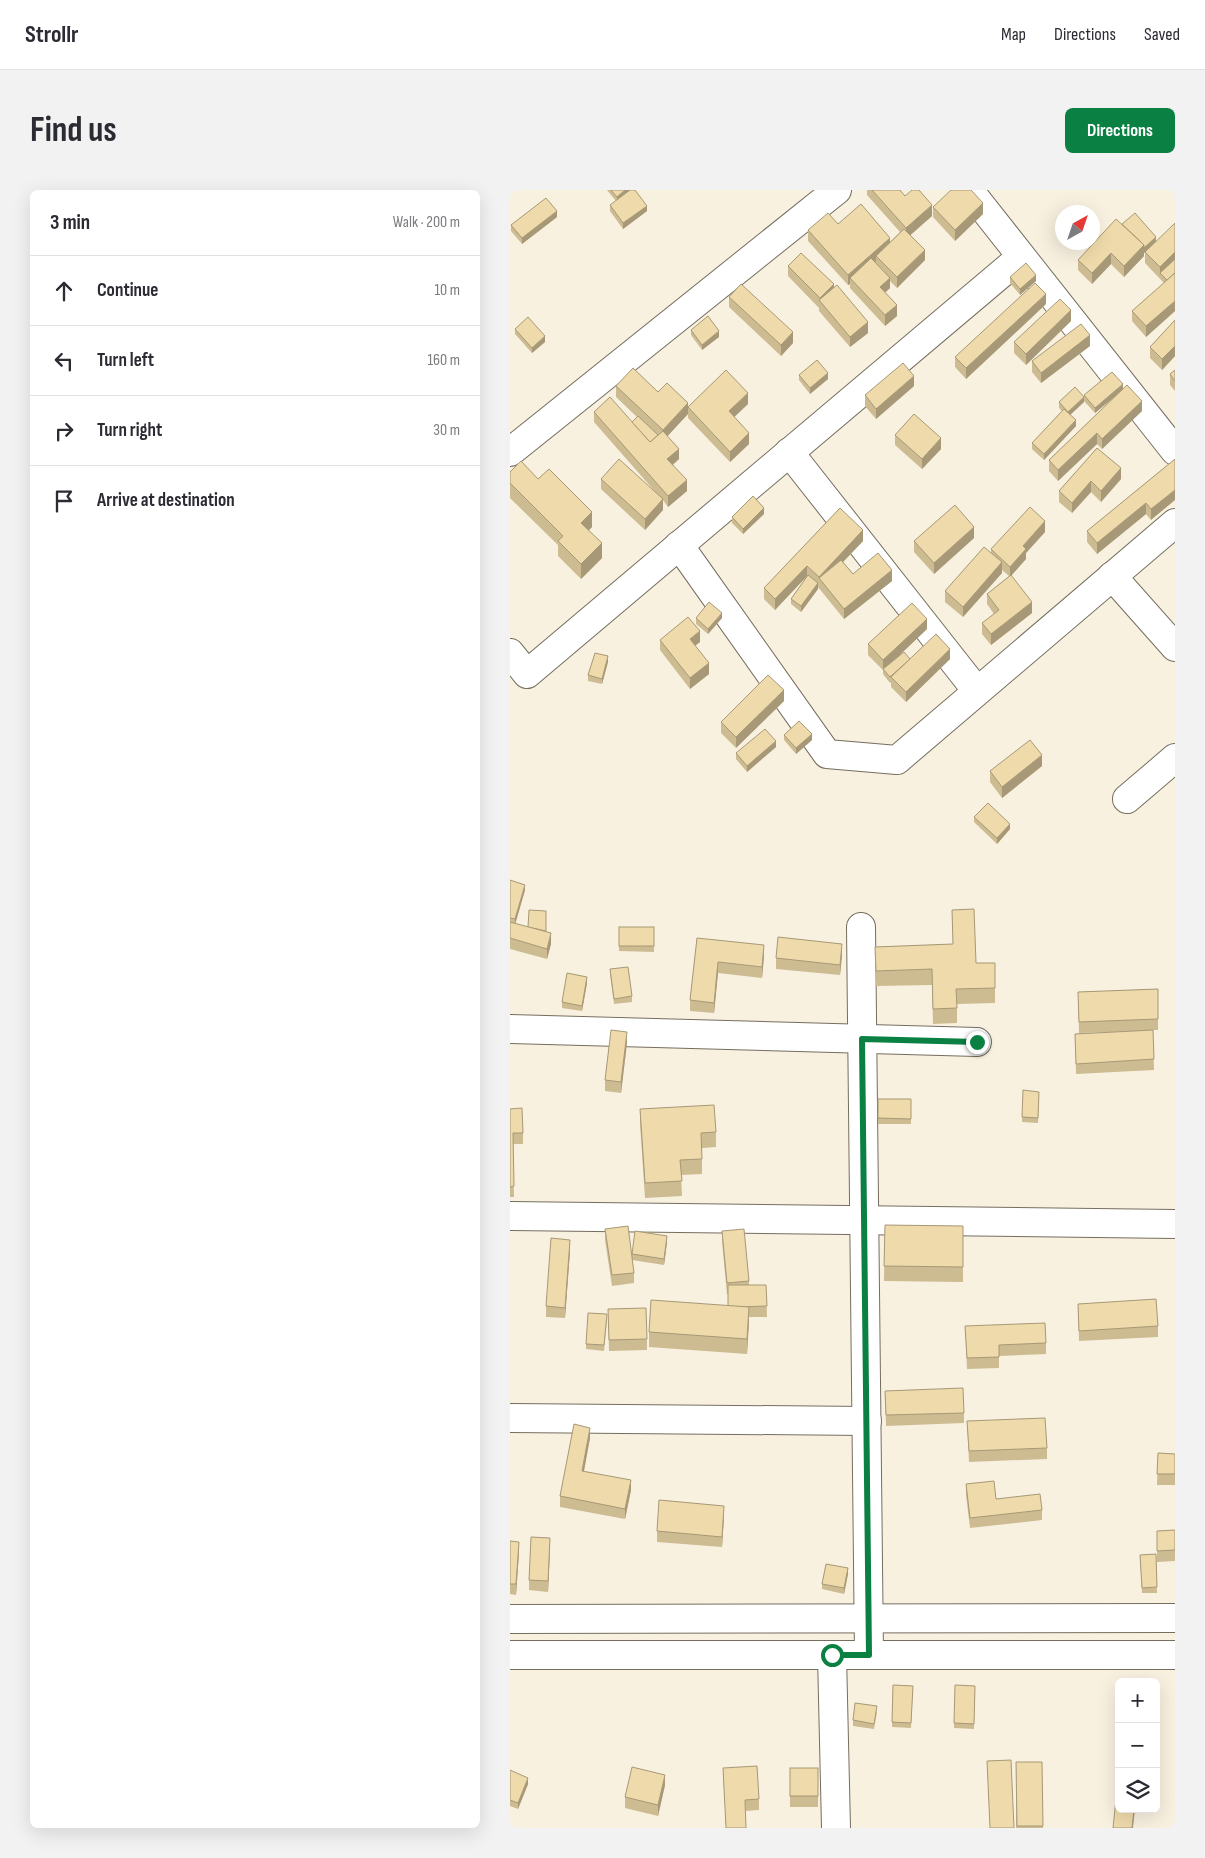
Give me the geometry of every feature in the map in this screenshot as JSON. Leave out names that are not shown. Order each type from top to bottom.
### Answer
[{"type":"street","points":[[510,452],[837,190]]},
{"type":"street","points":[[968,190],[1175,451]]},
{"type":"street","points":[[510,653],[527,674],[1021,257]]},
{"type":"street","points":[[789,452],[977,691]]},
{"type":"street","points":[[679,545],[827,754],[897,760],[1175,523]]},
{"type":"street","points":[[1112,576],[1175,647]]},
{"type":"street","points":[[1127,799],[1175,758]]},
{"type":"street","points":[[861,927],[869,1655]]},
{"type":"street","points":[[510,1029],[977,1042]]},
{"type":"street","points":[[510,1216],[1175,1224]]},
{"type":"street","points":[[510,1418],[867,1421]]},
{"type":"street","points":[[510,1619],[1175,1618]]},
{"type":"street","points":[[510,1655],[1175,1655]]},
{"type":"street","points":[[832,1655],[836,1828]]},
{"type":"building","points":[[611,190],[625,190],[617,197]]},
{"type":"building","points":[[630,190],[635,190],[647,206],[623,223],[610,205]]},
{"type":"building","points":[[872,190],[900,190],[905,196],[912,190],[919,190],[932,205],[906,228]]},
{"type":"building","points":[[951,190],[971,190],[983,203],[955,230],[933,207]]},
{"type":"building","points":[[546,198],[557,211],[522,238],[511,225]]},
{"type":"building","points":[[861,204],[890,238],[848,275],[808,230],[828,213],[838,224]]},
{"type":"building","points":[[1135,213],[1156,237],[1144,248],[1144,245],[1122,224]]},
{"type":"building","points":[[1116,219],[1144,245],[1124,266],[1111,253],[1092,273],[1078,260],[1087,250],[1100,250],[1100,236]]},
{"type":"building","points":[[1175,223],[1175,252],[1160,267],[1145,252]]},
{"type":"building","points":[[904,229],[925,250],[897,277],[876,256]]},
{"type":"building","points":[[801,253],[834,284],[820,298],[788,266]]},
{"type":"building","points":[[871,258],[890,278],[880,287],[897,305],[885,315],[850,278]]},
{"type":"building","points":[[1175,259],[1175,273],[1167,280],[1160,273]]},
{"type":"building","points":[[1026,263],[1036,275],[1020,289],[1010,277]]},
{"type":"building","points":[[1175,273],[1175,301],[1146,326],[1132,311]]},
{"type":"building","points":[[1035,283],[1046,294],[966,368],[955,357]]},
{"type":"building","points":[[741,284],[793,332],[781,345],[729,297]]},
{"type":"building","points":[[837,285],[868,322],[850,337],[819,300]]},
{"type":"building","points":[[1060,299],[1071,310],[1026,354],[1014,342]]},
{"type":"building","points":[[708,316],[719,331],[702,345],[691,330]]},
{"type":"building","points":[[528,317],[545,336],[532,348],[515,329]]},
{"type":"building","points":[[1175,320],[1175,346],[1162,359],[1150,347]]},
{"type":"building","points":[[1081,324],[1090,335],[1041,373],[1032,361]]},
{"type":"building","points":[[817,360],[828,373],[810,388],[799,375]]},
{"type":"building","points":[[903,363],[914,376],[876,409],[865,395]]},
{"type":"building","points":[[633,368],[658,392],[667,383],[688,403],[663,430],[616,386]]},
{"type":"building","points":[[726,370],[748,393],[729,411],[749,433],[730,452],[688,407]]},
{"type":"building","points":[[1175,370],[1175,381],[1170,374]]},
{"type":"building","points":[[1112,372],[1123,384],[1095,408],[1084,395]]},
{"type":"building","points":[[1127,385],[1142,401],[1102,439],[1097,433],[1058,470],[1049,460]]},
{"type":"building","points":[[1075,387],[1084,397],[1068,412],[1059,402]]},
{"type":"building","points":[[610,397],[650,442],[663,431],[679,449],[667,459],[687,480],[668,496],[594,412]]},
{"type":"building","points":[[1064,409],[1076,420],[1044,454],[1032,443]]},
{"type":"building","points":[[914,414],[941,438],[922,459],[895,435]]},
{"type":"building","points":[[638,416],[658,435],[650,442],[632,422]]},
{"type":"building","points":[[1097,448],[1121,468],[1101,491],[1091,481],[1072,503],[1059,491]]},
{"type":"building","points":[[619,459],[663,499],[645,519],[601,479]]},
{"type":"building","points":[[1175,459],[1175,490],[1151,509],[1146,503],[1097,543],[1087,531]]},
{"type":"building","points":[[521,461],[538,479],[549,469],[592,512],[581,523],[602,543],[581,564],[558,541],[563,536],[510,483],[510,472]]},
{"type":"building","points":[[753,496],[764,508],[743,529],[732,517]]},
{"type":"building","points":[[955,505],[974,527],[934,563],[914,541]]},
{"type":"building","points":[[1030,507],[1045,521],[1023,546],[1026,549],[1010,567],[991,549]]},
{"type":"building","points":[[840,508],[863,530],[819,577],[807,566],[775,599],[764,588]]},
{"type":"building","points":[[984,547],[1002,562],[963,607],[945,591]]},
{"type":"building","points":[[878,553],[892,570],[844,609],[819,578],[841,560],[853,574]]},
{"type":"building","points":[[808,575],[818,583],[801,606],[791,599]]},
{"type":"building","points":[[1011,575],[1032,602],[991,634],[982,623],[999,610],[987,594]]},
{"type":"building","points":[[709,602],[722,613],[708,629],[696,618]]},
{"type":"building","points":[[912,603],[927,619],[883,660],[868,644]]},
{"type":"building","points":[[688,617],[700,631],[690,639],[709,663],[690,678],[660,640]]},
{"type":"building","points":[[936,634],[950,649],[906,692],[891,677]]},
{"type":"building","points":[[904,652],[910,659],[890,677],[883,669]]},
{"type":"building","points":[[595,653],[608,656],[602,679],[588,675]]},
{"type":"building","points":[[768,675],[784,690],[736,737],[721,722]]},
{"type":"building","points":[[799,721],[812,734],[796,748],[784,735]]},
{"type":"building","points":[[765,729],[776,741],[747,766],[736,753]]},
{"type":"building","points":[[1030,740],[1042,755],[1002,787],[990,771]]},
{"type":"building","points":[[988,803],[1010,824],[997,838],[974,817]]},
{"type":"building","points":[[510,880],[525,885],[515,919],[510,918]]},
{"type":"building","points":[[974,909],[976,963],[995,963],[995,988],[956,989],[957,1008],[933,1009],[932,969],[876,971],[875,947],[953,944],[952,910]]},
{"type":"building","points":[[529,910],[546,911],[546,931],[528,927]]},
{"type":"building","points":[[510,922],[551,933],[547,949],[510,938]]},
{"type":"building","points":[[619,927],[654,927],[654,946],[619,946]]},
{"type":"building","points":[[778,937],[842,944],[840,965],[776,958]]},
{"type":"building","points":[[697,938],[764,945],[762,967],[718,962],[714,1003],[690,1000]]},
{"type":"building","points":[[628,967],[632,996],[614,999],[610,969]]},
{"type":"building","points":[[567,973],[587,977],[582,1006],[562,1002]]},
{"type":"building","points":[[1158,989],[1158,1019],[1079,1022],[1078,992]]},
{"type":"building","points":[[611,1030],[627,1032],[621,1082],[605,1080]]},
{"type":"building","points":[[1153,1030],[1154,1059],[1076,1064],[1075,1034]]},
{"type":"building","points":[[1023,1090],[1039,1092],[1038,1118],[1022,1117]]},
{"type":"building","points":[[878,1099],[911,1099],[911,1119],[878,1118]]},
{"type":"building","points":[[714,1105],[716,1132],[701,1133],[702,1159],[680,1160],[682,1181],[645,1183],[640,1109]]},
{"type":"building","points":[[522,1108],[523,1133],[513,1133],[514,1186],[510,1187],[510,1109]]},
{"type":"building","points":[[885,1225],[963,1226],[963,1267],[884,1266]]},
{"type":"building","points":[[628,1226],[634,1273],[612,1275],[605,1229]]},
{"type":"building","points":[[744,1229],[749,1281],[727,1283],[722,1231]]},
{"type":"building","points":[[635,1231],[667,1236],[664,1259],[632,1254]]},
{"type":"building","points":[[551,1238],[570,1240],[565,1308],[546,1306]]},
{"type":"building","points":[[728,1285],[766,1285],[767,1306],[728,1306]]},
{"type":"building","points":[[1156,1299],[1158,1326],[1079,1331],[1078,1304]]},
{"type":"building","points":[[651,1300],[749,1307],[747,1339],[649,1332]]},
{"type":"building","points":[[646,1308],[647,1339],[609,1340],[608,1309]]},
{"type":"building","points":[[588,1313],[607,1314],[604,1345],[586,1344]]},
{"type":"building","points":[[1045,1323],[1046,1343],[999,1345],[999,1357],[967,1358],[965,1326]]},
{"type":"building","points":[[963,1388],[964,1413],[886,1415],[885,1391]]},
{"type":"building","points":[[1045,1418],[1047,1448],[969,1451],[967,1421]]},
{"type":"building","points":[[574,1424],[590,1428],[582,1471],[631,1480],[625,1509],[560,1496]]},
{"type":"building","points":[[1158,1453],[1175,1454],[1175,1474],[1157,1474]]},
{"type":"building","points":[[994,1481],[996,1499],[1040,1494],[1042,1510],[970,1518],[966,1484]]},
{"type":"building","points":[[659,1500],[724,1506],[722,1537],[657,1531]]},
{"type":"building","points":[[1175,1530],[1175,1550],[1157,1551],[1157,1531]]},
{"type":"building","points":[[531,1537],[550,1538],[548,1581],[529,1580]]},
{"type":"building","points":[[510,1541],[519,1542],[516,1584],[510,1584]]},
{"type":"building","points":[[1156,1554],[1157,1587],[1142,1588],[1140,1555]]},
{"type":"building","points":[[826,1564],[848,1568],[844,1588],[822,1584]]},
{"type":"building","points":[[893,1685],[913,1686],[911,1723],[892,1722]]},
{"type":"building","points":[[955,1685],[975,1686],[974,1724],[954,1723]]},
{"type":"building","points":[[855,1703],[877,1706],[874,1724],[853,1720]]},
{"type":"building","points":[[1011,1760],[1014,1828],[990,1828],[987,1761]]},
{"type":"building","points":[[1016,1762],[1042,1762],[1043,1826],[1017,1826]]},
{"type":"building","points":[[757,1766],[759,1799],[745,1800],[746,1828],[726,1828],[723,1768]]},
{"type":"building","points":[[632,1767],[665,1775],[658,1805],[625,1797]]},
{"type":"building","points":[[790,1768],[818,1768],[818,1796],[790,1796]]},
{"type":"building","points":[[510,1770],[528,1778],[518,1803],[510,1800]]},
{"type":"building","points":[[1115,1808],[1115,1813],[1134,1813],[1132,1828],[1113,1828]]},
{"type":"route","points":[[832,1655],[869,1655],[862,1039],[977,1042]]}]
